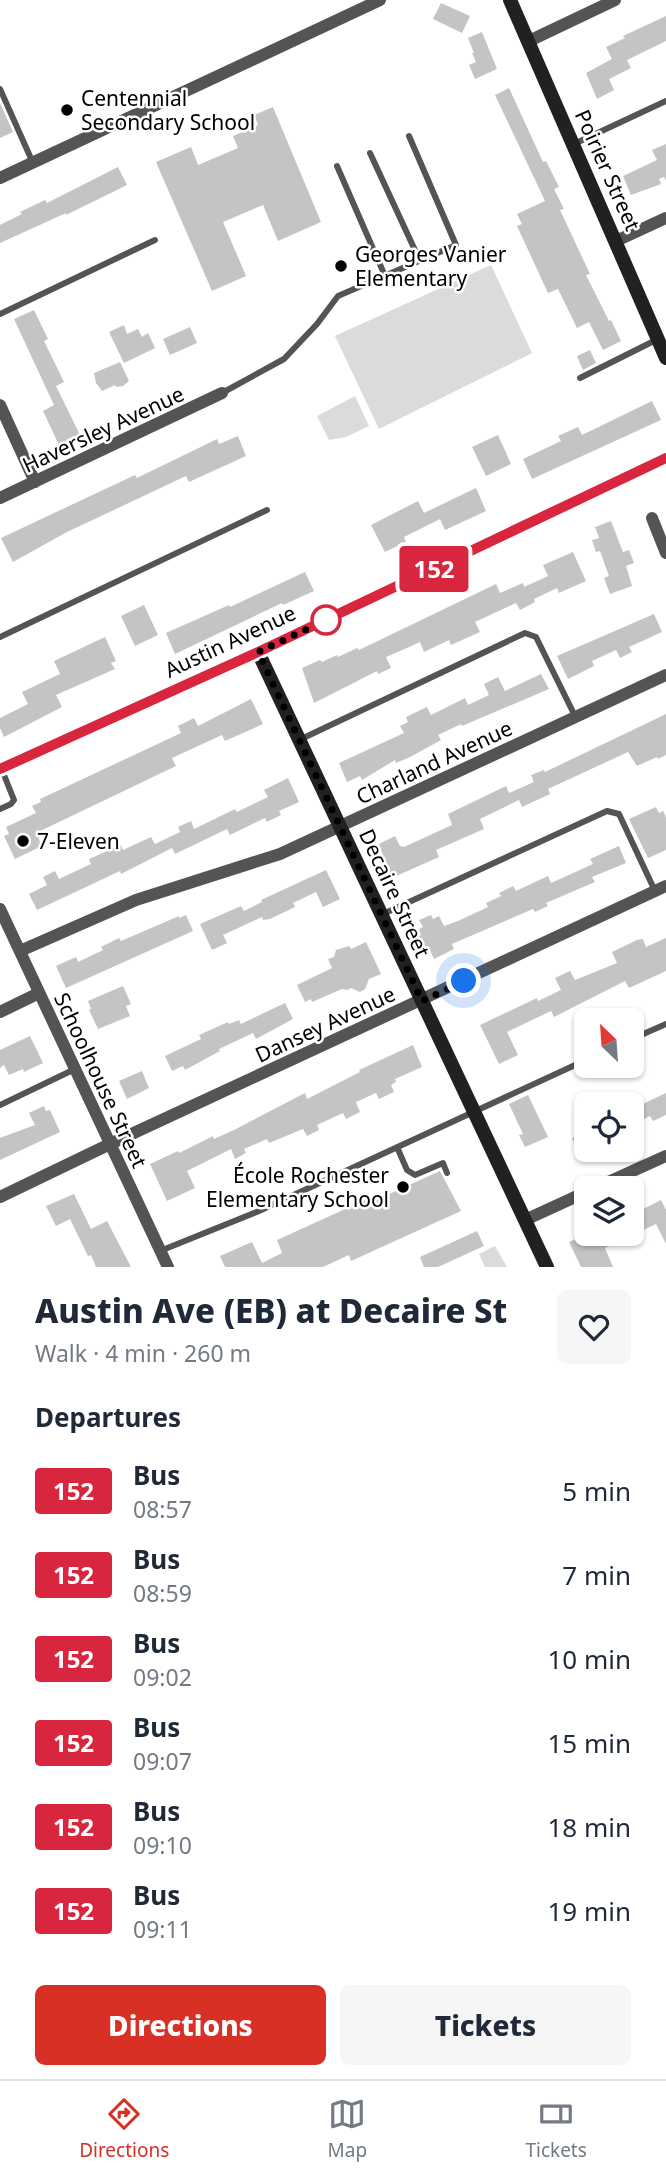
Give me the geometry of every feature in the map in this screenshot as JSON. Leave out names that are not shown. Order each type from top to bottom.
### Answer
[{"type":"street","name":"Poirier Street","points":[[510,0],[663,346]]},
{"type":"street","points":[[529,41],[615,0]]},
{"type":"street","points":[[0,178],[375,1]]},
{"type":"street","points":[[616,241],[666,218]]},
{"type":"street","name":"Haversley Avenue","points":[[0,498],[222,393]]},
{"type":"street","points":[[0,405],[35,482]]},
{"type":"street","name":"Austin Avenue","points":[[1,769],[258,652],[666,458]]},
{"type":"street","points":[[652,518],[666,554]]},
{"type":"street","name":"Decaire Street","points":[[258,652],[547,1267]]},
{"type":"street","name":"Charland Avenue","points":[[20,951],[136,900],[280,854],[666,675]]},
{"type":"street","name":"Dansey Avenue","points":[[0,1197],[660,889]]},
{"type":"street","name":"Schoolhouse Street","points":[[0,909],[168,1267]]},
{"type":"street","points":[[0,1012],[39,993]]},
{"type":"street","points":[[622,1176],[666,1156]]},
{"type":"street","points":[[525,1220],[574,1198]]},
{"type":"lane","points":[[0,89],[33,163]]},
{"type":"lane","points":[[574,144],[666,101]]},
{"type":"lane","points":[[222,393],[284,359],[317,324],[338,296],[456,245],[409,136]]},
{"type":"lane","points":[[370,153],[420,261]]},
{"type":"lane","points":[[337,166],[385,276]]},
{"type":"lane","points":[[0,314],[155,240]]},
{"type":"lane","points":[[580,378],[663,346]]},
{"type":"lane","points":[[0,637],[267,510]]},
{"type":"lane","points":[[299,740],[525,633],[536,637],[575,716]]},
{"type":"lane","points":[[0,809],[14,800],[1,769]]},
{"type":"lane","points":[[381,915],[607,811],[619,814],[660,889]]},
{"type":"lane","points":[[644,1034],[666,1024]]},
{"type":"lane","points":[[160,1251],[259,1211],[574,1065]]},
{"type":"lane","points":[[0,1105],[75,1069]]},
{"type":"lane","points":[[397,1147],[407,1170],[415,1175],[443,1163],[447,1174]]},
{"type":"shaded area","points":[[491,265],[532,353],[379,429],[335,336]]},
{"type":"shaded area","points":[[355,396],[369,426],[346,437],[329,440],[317,416]]},
{"type":"shaded area","points":[[495,1246],[507,1267],[485,1267],[479,1254]]},
{"type":"building","points":[[441,3],[470,16],[462,33],[433,19]]},
{"type":"building","points":[[666,16],[666,41],[627,60],[631,68],[609,79],[614,90],[597,99],[586,73],[612,59],[606,47]]},
{"type":"building","points":[[482,32],[497,69],[475,79],[469,65],[476,62],[468,38]]},
{"type":"building","points":[[509,88],[543,162],[546,161],[559,187],[554,189],[564,209],[560,210],[590,274],[586,275],[621,341],[603,350],[589,322],[577,328],[558,289],[548,293],[517,226],[522,224],[517,214],[545,201],[495,95]]},
{"type":"building","points":[[0,103],[13,132],[0,138]]},
{"type":"building","points":[[273,107],[321,222],[278,241],[263,205],[223,222],[246,276],[212,291],[156,162],[191,147],[198,165],[238,148],[233,136],[258,125],[254,115]]},
{"type":"building","points":[[666,144],[666,181],[664,177],[659,179],[661,184],[631,195],[623,176],[657,160],[652,150]]},
{"type":"building","points":[[118,167],[127,185],[0,243],[0,225],[22,214],[20,212],[45,200],[47,203]]},
{"type":"building","points":[[34,310],[48,339],[44,341],[64,382],[56,386],[80,435],[59,445],[43,411],[54,405],[14,319]]},
{"type":"building","points":[[124,325],[127,334],[138,329],[142,337],[148,333],[155,348],[124,363],[109,332]]},
{"type":"building","points":[[190,327],[197,343],[170,355],[163,339]]},
{"type":"building","points":[[590,350],[596,363],[583,370],[577,356]]},
{"type":"building","points":[[120,362],[129,381],[123,386],[115,385],[102,391],[96,383],[94,373]]},
{"type":"building","points":[[652,401],[661,420],[532,479],[523,459],[561,441],[558,436],[578,427],[582,435]]},
{"type":"building","points":[[498,435],[511,464],[486,476],[472,447]]},
{"type":"building","points":[[238,436],[246,456],[189,482],[186,476],[67,532],[13,562],[1,538],[135,475],[137,478],[217,439],[219,444]]},
{"type":"building","points":[[476,488],[486,511],[445,530],[440,519],[404,537],[406,542],[385,552],[371,525],[418,501],[424,513]]},
{"type":"building","points":[[611,521],[623,552],[629,550],[634,563],[626,566],[632,586],[610,594],[604,578],[609,576],[600,551],[596,552],[592,540],[599,538],[595,527]]},
{"type":"building","points":[[573,552],[586,581],[559,593],[557,588],[534,599],[535,602],[520,610],[516,603],[475,622],[480,632],[451,645],[449,640],[424,652],[420,642],[386,657],[391,668],[378,674],[377,671],[314,703],[302,668],[357,648],[359,650],[496,584],[500,593],[523,583],[524,587],[548,576],[543,565]]},
{"type":"building","points":[[305,572],[314,591],[283,605],[282,603],[175,654],[166,633]]},
{"type":"building","points":[[144,605],[158,635],[135,646],[121,616]]},
{"type":"building","points":[[654,614],[662,632],[629,647],[632,652],[620,658],[616,650],[592,661],[594,666],[568,679],[557,656]]},
{"type":"building","points":[[105,637],[116,661],[111,663],[115,669],[56,695],[62,707],[4,737],[0,718],[28,704],[22,692],[60,674],[54,661]]},
{"type":"building","points":[[541,674],[549,689],[462,726],[461,724],[438,735],[441,740],[410,757],[396,763],[395,760],[362,780],[360,776],[347,782],[339,763],[404,733],[400,726],[408,722],[406,717],[427,707],[431,715],[465,698],[468,705],[489,695],[484,684],[498,677],[505,691]]},
{"type":"building","points":[[251,699],[263,724],[225,741],[222,735],[172,758],[176,766],[36,833],[42,846],[15,859],[4,836],[9,834],[6,827],[36,813],[32,806],[41,802],[40,799],[181,733],[178,726],[194,718],[198,726]]},
{"type":"building","points":[[666,714],[666,755],[637,766],[628,752],[548,789],[550,794],[522,807],[519,800],[480,819],[484,829],[436,850],[439,857],[394,877],[389,871],[379,844],[395,836],[400,846],[404,847],[452,825],[448,814],[506,786],[509,793],[534,782],[531,775],[544,770],[545,772]]},
{"type":"building","points":[[288,778],[299,802],[279,811],[281,815],[267,822],[265,818],[230,835],[227,829],[175,854],[172,848],[121,874],[120,871],[37,910],[29,894],[47,885],[43,877],[55,871],[59,879],[91,864],[89,859],[121,845],[123,850],[151,837],[155,844],[180,832],[178,827],[191,821],[194,829],[235,809],[237,812],[268,797],[264,790]]},
{"type":"building","points":[[656,807],[659,813],[663,811],[666,817],[666,850],[648,858],[629,819]]},
{"type":"building","points":[[619,846],[626,863],[592,877],[595,882],[546,903],[548,906],[535,912],[533,909],[452,944],[454,949],[434,959],[428,946],[424,947],[419,936],[419,929],[423,927],[419,920],[431,915],[433,919],[439,916],[444,926],[458,921],[488,907],[486,903],[513,886],[516,891],[548,876],[551,883],[593,864],[590,859]]},
{"type":"building","points":[[326,870],[340,899],[323,907],[316,892],[293,903],[295,907],[270,919],[263,920],[262,917],[223,935],[227,943],[212,950],[200,924],[241,906],[244,911],[262,902],[261,900]]},
{"type":"building","points":[[186,915],[193,931],[66,988],[56,966],[76,957],[78,962],[103,950],[101,947],[119,938],[121,941]]},
{"type":"building","points":[[666,938],[666,971],[629,988],[625,981],[554,1017],[551,1011],[507,1032],[518,1055],[499,1064],[480,1025],[537,998],[538,1001],[561,990],[555,978],[570,971],[575,980],[617,963],[612,952],[637,940],[643,939],[646,947]]},
{"type":"building","points":[[366,942],[381,974],[369,979],[365,989],[360,992],[351,988],[342,989],[312,1002],[311,999],[305,1002],[297,985],[332,968],[328,959],[334,957],[336,950],[349,946],[351,949]]},
{"type":"building","points":[[123,986],[131,1004],[126,1006],[130,1016],[98,1029],[88,1001]]},
{"type":"building","points":[[285,1003],[293,1019],[256,1039],[253,1033],[219,1049],[220,1051],[185,1070],[183,1066],[172,1071],[165,1056],[201,1039],[199,1035],[228,1022],[229,1024],[239,1020],[241,1024]]},
{"type":"building","points":[[30,1036],[43,1063],[24,1072],[23,1069],[9,1075],[4,1065],[0,1068],[0,1050]]},
{"type":"building","points":[[413,1045],[422,1067],[395,1079],[396,1082],[391,1085],[394,1092],[379,1099],[376,1093],[356,1102],[360,1112],[346,1119],[343,1113],[317,1125],[319,1130],[307,1136],[303,1129],[269,1143],[267,1139],[244,1149],[246,1153],[235,1159],[231,1149],[187,1171],[195,1188],[167,1201],[150,1164],[213,1136],[214,1139],[234,1130],[305,1093],[307,1099],[360,1072],[359,1070]]},
{"type":"building","points":[[142,1071],[149,1088],[127,1099],[119,1081]]},
{"type":"building","points":[[666,1093],[666,1115],[653,1121],[650,1116],[644,1119],[644,1103]]},
{"type":"building","points":[[528,1095],[548,1137],[525,1147],[519,1135],[523,1134],[509,1104]]},
{"type":"building","points":[[44,1106],[46,1111],[50,1110],[60,1132],[0,1160],[0,1138],[35,1125],[29,1113]]},
{"type":"building","points":[[440,1171],[461,1211],[351,1261],[349,1255],[323,1267],[225,1267],[220,1256],[252,1242],[262,1263],[282,1253],[277,1240],[365,1200],[367,1204]]},
{"type":"building","points":[[74,1194],[91,1229],[107,1221],[131,1267],[96,1267],[70,1219],[56,1226],[46,1206]]},
{"type":"building","points":[[661,1200],[666,1210],[666,1244],[656,1224],[644,1230],[644,1208]]},
{"type":"building","points":[[477,1231],[484,1246],[438,1267],[424,1267],[420,1257]]},
{"type":"building","points":[[574,1240],[574,1246],[609,1246],[605,1248],[613,1267],[581,1267],[569,1242]]},
{"type":"bus line","name":"152","points":[[0,769],[258,652],[666,458]]},
{"type":"place","name":"Centennial Secondary School","points":[[67,110]]},
{"type":"place","name":"Georges Vanier Elementary","points":[[341,266]]},
{"type":"place","name":"7-Eleven","points":[[23,841]]},
{"type":"place","name":"École Rochester Elementary School","points":[[403,1187]]},
{"type":"route","points":[[326,620],[333,617],[258,652],[422,1001],[464,981]]}]
